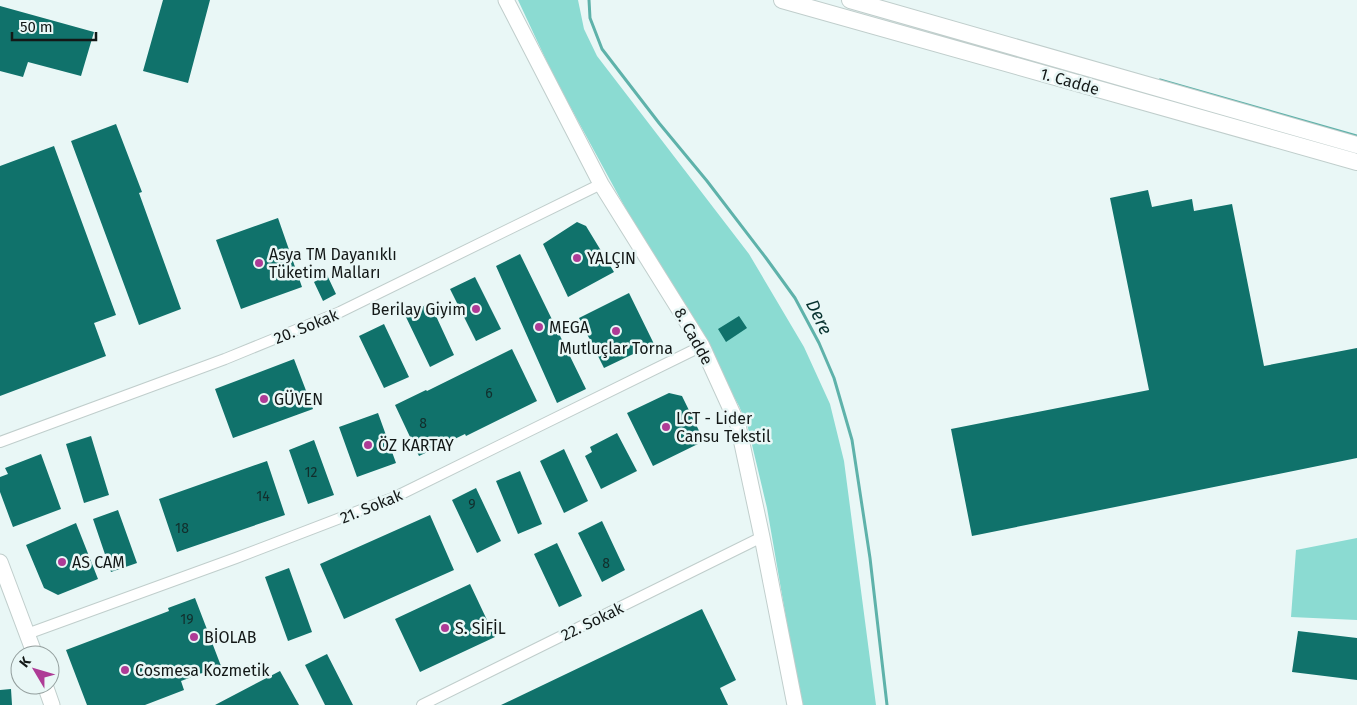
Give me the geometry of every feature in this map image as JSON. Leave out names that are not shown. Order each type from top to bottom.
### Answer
[{"type":"main road","name":"1. Cadde","points":[[782,0],[1357,162]]},
{"type":"main road","name":"1. Cadde","points":[[850,0],[1357,145]]},
{"type":"street","name":"8. Cadde","points":[[506,0],[601,184],[702,346],[738,425],[796,705]]},
{"type":"street","name":"20. Sokak","points":[[0,442],[225,359],[340,312],[601,184]]},
{"type":"street","name":"21. Sokak","points":[[27,634],[396,498],[702,346]]},
{"type":"street","name":"22. Sokak","points":[[422,705],[762,537]]},
{"type":"street","points":[[0,562],[31,645]]},
{"type":"shaded area","points":[[518,0],[578,0],[584,29],[597,56],[749,254],[804,347],[830,404],[844,461],[876,705],[801,705],[767,508],[748,428],[739,406],[664,279],[554,77]]},
{"type":"shaded area","points":[[1357,538],[1357,620],[1291,617],[1296,550]]},
{"type":"building","points":[[163,0],[210,0],[188,83],[143,71]]},
{"type":"building","points":[[0,6],[94,32],[81,76],[28,62],[23,77],[0,71]]},
{"type":"building","points":[[116,124],[142,192],[139,193],[181,309],[139,325],[71,141]]},
{"type":"building","points":[[54,146],[116,315],[94,323],[106,356],[0,396],[0,166]]},
{"type":"building","points":[[1148,190],[1152,207],[1192,199],[1194,211],[1232,204],[1264,366],[1357,348],[1357,458],[972,536],[951,429],[1149,390],[1110,198]]},
{"type":"building","name":"Asya TM Dayanıklı Tüketim Malları","points":[[278,218],[302,287],[241,309],[216,240]]},
{"type":"building","name":"YALÇIN","points":[[577,222],[586,226],[614,272],[568,297],[543,244]]},
{"type":"building","name":"MEGA","points":[[520,254],[586,389],[557,403],[496,266]]},
{"type":"building","points":[[327,275],[336,294],[323,301],[314,282]]},
{"type":"building","name":"Berilay Giyim","points":[[475,277],[501,329],[476,341],[450,289]]},
{"type":"building","name":"Mutluçlar Torna","points":[[629,293],[654,344],[604,368],[579,318]]},
{"type":"building","points":[[430,303],[454,355],[430,367],[405,315]]},
{"type":"building","points":[[739,316],[747,328],[726,342],[718,329]]},
{"type":"building","points":[[384,324],[409,377],[384,388],[359,336]]},
{"type":"building","points":[[512,349],[537,401],[466,436],[465,434],[419,456],[395,405]]},
{"type":"building","name":"GÜVEN","points":[[294,359],[313,409],[233,438],[215,389]]},
{"type":"building","name":"LCT - Lider Cansu Tekstil","points":[[669,393],[682,396],[704,441],[653,466],[627,413]]},
{"type":"building","name":"ÖZ KARTAY","points":[[378,413],[396,463],[357,477],[339,427]]},
{"type":"building","points":[[617,433],[637,471],[601,489],[585,456],[592,452],[590,447]]},
{"type":"building","points":[[91,436],[109,495],[84,503],[66,444]]},
{"type":"building","points":[[314,440],[334,495],[308,504],[289,450]]},
{"type":"building","points":[[564,449],[588,501],[564,513],[540,461]]},
{"type":"building","points":[[41,454],[61,509],[13,527],[0,492],[0,477],[8,474],[5,468]]},
{"type":"building","points":[[267,461],[285,515],[177,552],[159,499]]},
{"type":"building","points":[[520,471],[542,524],[518,534],[496,481]]},
{"type":"building","points":[[476,488],[501,541],[477,553],[452,500]]},
{"type":"building","points":[[118,510],[137,563],[111,572],[93,519]]},
{"type":"building","points":[[430,515],[454,570],[344,619],[320,564]]},
{"type":"building","points":[[602,521],[625,570],[602,582],[578,533]]},
{"type":"building","name":"AS CAM","points":[[76,523],[98,579],[58,595],[44,588],[26,545]]},
{"type":"building","points":[[557,543],[582,596],[559,607],[534,554]]},
{"type":"building","points":[[289,568],[312,632],[288,641],[265,577]]},
{"type":"building","name":"S. SİFİL","points":[[470,584],[495,637],[420,672],[395,619]]},
{"type":"building","name":"Cosmesa Kozmetik","points":[[195,598],[221,666],[181,681],[184,690],[145,705],[87,705],[66,650],[169,611],[168,608]]},
{"type":"building","points":[[702,609],[736,680],[720,688],[728,705],[501,705]]},
{"type":"building","points":[[1298,631],[1357,638],[1357,680],[1292,672]]},
{"type":"building","points":[[327,654],[353,705],[325,705],[305,665]]},
{"type":"building","points":[[280,671],[299,705],[215,705]]},
{"type":"building","points":[[10,689],[12,705],[0,705],[0,690]]},
{"type":"waterway","name":"Dere","points":[[589,0],[590,18],[602,49],[707,181],[795,298],[819,343],[834,378],[852,440],[870,558],[887,705]]},
{"type":"waterway","points":[[1160,80],[1357,136]]},
{"type":"place","name":"YALÇIN","points":[[577,258]]},
{"type":"place","name":"Asya TM Dayanıklı Tüketim Malları","points":[[259,263]]},
{"type":"place","name":"Berilay Giyim","points":[[476,309]]},
{"type":"place","name":"MEGA","points":[[539,327]]},
{"type":"place","name":"Mutluçlar Torna","points":[[616,331]]},
{"type":"place","name":"GÜVEN","points":[[264,399]]},
{"type":"place","name":"LCT - Lider Cansu Tekstil","points":[[666,427]]},
{"type":"place","name":"ÖZ KARTAY","points":[[368,445]]},
{"type":"place","name":"AS CAM","points":[[62,562]]},
{"type":"place","name":"S. SİFİL","points":[[445,628]]},
{"type":"place","name":"BİOLAB","points":[[194,637]]},
{"type":"place","name":"Cosmesa Kozmetik","points":[[125,670]]}]
